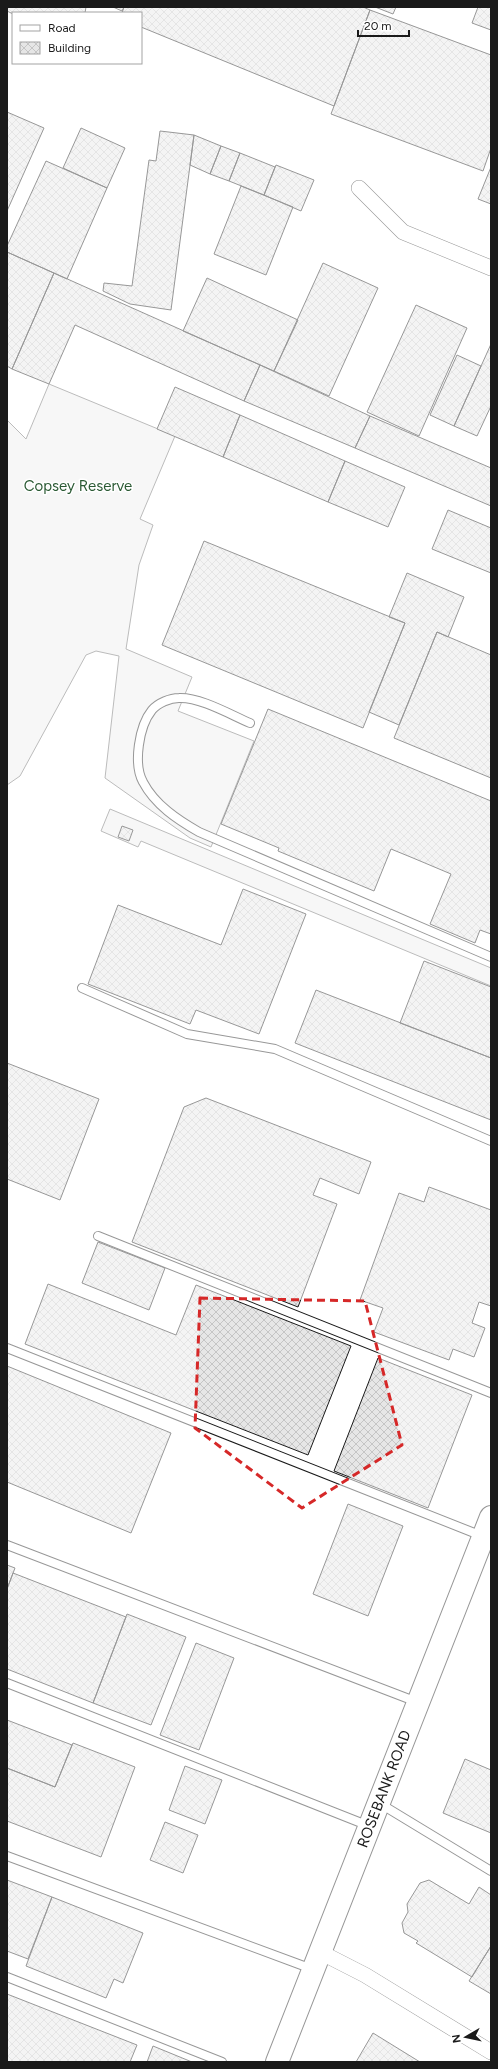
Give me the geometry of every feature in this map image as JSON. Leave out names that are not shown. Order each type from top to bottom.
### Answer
[{"type":"main road","name":"ROSEBANK ROAD","points":[[277,2062],[491,1517]]},
{"type":"street","points":[[359,188],[403,232],[491,268]]},
{"type":"street","points":[[317,1961],[365,1975],[491,2052]]},
{"type":"lane","points":[[250,723],[194,700],[179,698],[159,704],[152,710],[143,727],[138,749],[138,766],[142,782],[154,797],[179,820],[199,832],[491,957]]},
{"type":"lane","points":[[82,988],[187,1034],[275,1049],[491,1141]]},
{"type":"lane","points":[[98,1236],[491,1393]]},
{"type":"lane","points":[[7,1348],[483,1536]]},
{"type":"lane","points":[[7,1545],[418,1702]]},
{"type":"lane","points":[[7,1683],[369,1826]]},
{"type":"lane","points":[[379,1802],[491,1871]]},
{"type":"lane","points":[[7,1856],[317,1961]]},
{"type":"lane","points":[[7,1977],[222,2062]]},
{"type":"highlighted area","points":[[200,1298],[365,1301],[402,1445],[302,1508],[195,1428]]},
{"type":"shaded area","points":[[49,384],[175,436],[140,519],[153,525],[139,565],[126,649],[192,677],[178,711],[254,741],[211,847],[190,838],[105,778],[119,656],[96,651],[86,655],[20,776],[7,785],[7,420],[26,439]]},
{"type":"shaded area","points":[[110,809],[491,968],[491,986],[141,841],[138,847],[101,831]]},
{"type":"building","points":[[7,7],[86,7],[85,12],[12,12],[12,14],[7,11]]},
{"type":"building","points":[[113,7],[124,7],[122,11]]},
{"type":"building","points":[[124,7],[363,7],[370,10],[334,106],[142,27],[142,12],[122,12]]},
{"type":"building","points":[[375,7],[396,7],[393,14]]},
{"type":"building","points":[[478,7],[491,7],[491,30],[472,23]]},
{"type":"building","points":[[370,10],[491,55],[491,148],[483,171],[331,114]]},
{"type":"building","points":[[7,112],[44,128],[7,211]]},
{"type":"building","points":[[81,128],[125,148],[107,188],[63,168]]},
{"type":"building","points":[[160,131],[194,135],[171,310],[130,304],[103,291],[104,283],[132,286],[149,160],[156,161]]},
{"type":"building","points":[[194,135],[221,146],[210,174],[190,165]]},
{"type":"building","points":[[221,146],[240,153],[229,181],[210,174]]},
{"type":"building","points":[[240,153],[275,167],[264,195],[229,181]]},
{"type":"building","points":[[46,161],[107,188],[67,279],[7,252],[7,246]]},
{"type":"building","points":[[276,165],[314,180],[301,211],[264,195]]},
{"type":"building","points":[[491,167],[491,204],[478,199]]},
{"type":"building","points":[[241,186],[293,207],[266,275],[214,254]]},
{"type":"building","points":[[7,252],[54,273],[12,369],[7,366]]},
{"type":"building","points":[[323,263],[378,288],[329,396],[274,371]]},
{"type":"building","points":[[54,273],[260,365],[244,401],[75,325],[49,384],[12,369]]},
{"type":"building","points":[[207,278],[298,320],[274,371],[183,331]]},
{"type":"building","points":[[416,305],[467,328],[419,436],[367,412]]},
{"type":"building","points":[[491,344],[491,406],[477,436],[454,426]]},
{"type":"building","points":[[457,355],[481,366],[454,426],[430,415]]},
{"type":"building","points":[[260,365],[370,416],[355,448],[244,401]]},
{"type":"building","points":[[175,387],[240,415],[223,457],[157,429]]},
{"type":"building","points":[[240,415],[345,461],[328,502],[223,457]]},
{"type":"building","points":[[370,416],[491,468],[491,506],[355,448]]},
{"type":"building","points":[[345,461],[405,487],[388,527],[328,502]]},
{"type":"building","points":[[448,510],[491,528],[491,573],[432,549]]},
{"type":"building","points":[[204,541],[405,623],[363,728],[162,645]]},
{"type":"building","points":[[407,573],[464,597],[448,637],[437,632],[399,725],[369,712],[405,623],[389,617]]},
{"type":"building","points":[[437,632],[491,655],[491,778],[394,738]]},
{"type":"building","points":[[268,709],[491,801],[491,934],[480,930],[475,943],[430,924],[451,874],[391,849],[374,891],[278,851],[279,848],[221,824]]},
{"type":"building","points":[[122,826],[133,830],[129,841],[118,837]]},
{"type":"building","points":[[243,889],[306,914],[259,1034],[196,1010],[190,1024],[88,984],[118,905],[221,945]]},
{"type":"building","points":[[424,961],[491,987],[491,1058],[400,1023]]},
{"type":"building","points":[[316,990],[491,1058],[491,1120],[295,1043]]},
{"type":"building","points":[[7,1063],[99,1099],[60,1200],[7,1179]]},
{"type":"building","points":[[206,1098],[371,1162],[359,1194],[320,1178],[313,1195],[337,1204],[298,1307],[132,1242],[184,1107]]},
{"type":"building","points":[[429,1187],[491,1210],[491,1306],[479,1302],[472,1323],[485,1328],[474,1357],[453,1349],[449,1360],[374,1332],[383,1308],[360,1300],[399,1193],[424,1202]]},
{"type":"building","points":[[98,1242],[165,1268],[149,1310],[82,1283]]},
{"type":"building","points":[[48,1284],[176,1335],[196,1285],[351,1346],[308,1455],[25,1344]]},
{"type":"building","points":[[378,1358],[472,1395],[428,1508],[334,1471]]},
{"type":"building","points":[[7,1366],[171,1433],[131,1533],[7,1482]]},
{"type":"building","points":[[348,1504],[403,1526],[368,1616],[313,1594]]},
{"type":"building","points":[[7,1565],[15,1568],[7,1589]]},
{"type":"building","points":[[13,1573],[126,1617],[93,1703],[7,1669],[7,1589]]},
{"type":"building","points":[[127,1614],[186,1637],[151,1725],[93,1703]]},
{"type":"building","points":[[196,1643],[234,1658],[199,1750],[160,1735]]},
{"type":"building","points":[[7,1720],[72,1745],[55,1787],[7,1768]]},
{"type":"building","points":[[73,1743],[135,1767],[101,1857],[7,1821],[7,1768],[55,1787]]},
{"type":"building","points":[[465,1759],[491,1770],[491,1833],[443,1813]]},
{"type":"building","points":[[185,1766],[222,1780],[205,1824],[169,1810]]},
{"type":"building","points":[[165,1822],[198,1835],[183,1873],[150,1860]]},
{"type":"building","points":[[7,1880],[52,1897],[28,1959],[7,1951]]},
{"type":"building","points":[[429,1880],[469,1904],[479,1887],[491,1895],[491,1946],[472,1977],[416,1943],[418,1941],[404,1933],[402,1923],[408,1912],[407,1904],[420,1883]]},
{"type":"building","points":[[52,1897],[143,1933],[123,1983],[114,1979],[106,1998],[26,1966]]},
{"type":"building","points":[[491,1946],[491,1994],[469,1981]]},
{"type":"building","points":[[7,1994],[137,2045],[130,2062],[7,2062]]},
{"type":"building","points":[[373,2033],[420,2062],[356,2062]]},
{"type":"building","points":[[153,2046],[192,2062],[147,2062]]},
{"type":"park label","name":"Copsey Reserve","points":[[78,486]]}]
